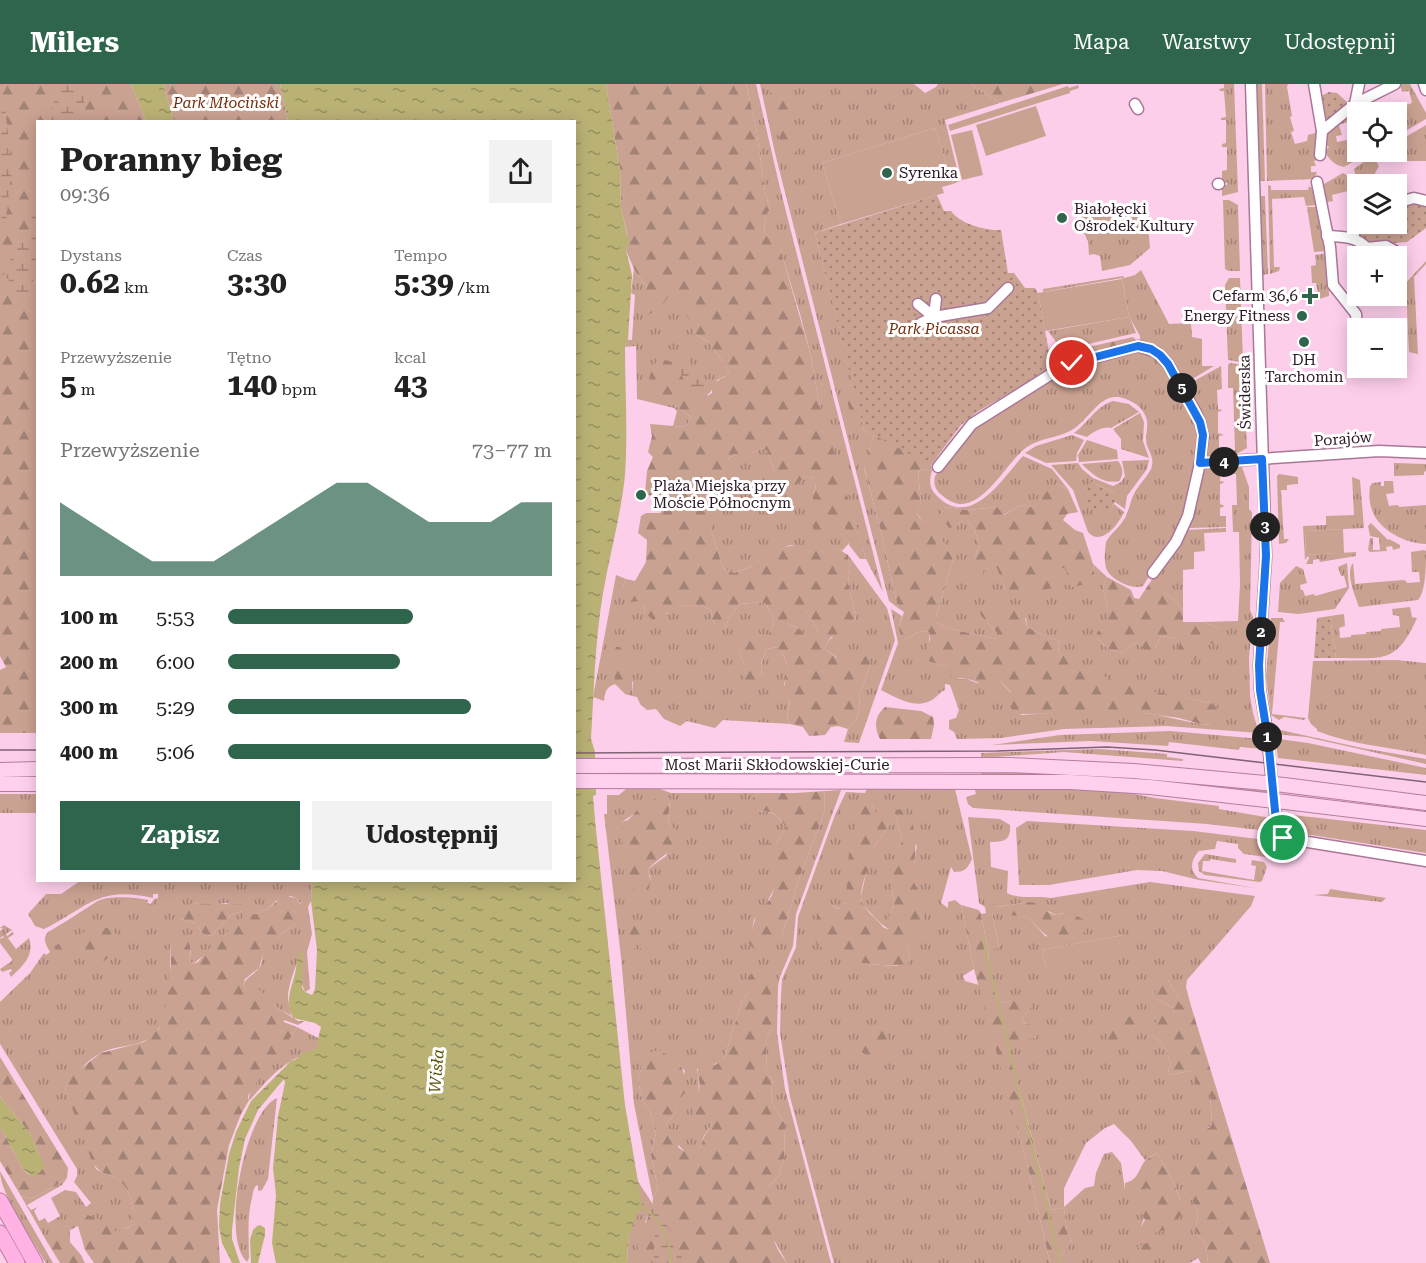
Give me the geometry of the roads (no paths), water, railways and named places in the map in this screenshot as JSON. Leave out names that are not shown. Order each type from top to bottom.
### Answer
[{"type":"highway","points":[[0,1202],[35,1263]]},
{"type":"highway","points":[[0,1233],[17,1263]]},
{"type":"main road","name":"Most Marii Skłodowskiej-Curie","points":[[576,766],[979,765],[1072,767],[1265,783],[1426,803]]},
{"type":"main road","points":[[0,770],[36,769]]},
{"type":"main road","name":"Most Marii Skłodowskiej-Curie","points":[[576,781],[1071,782],[1150,787],[1426,819]]},
{"type":"main road","points":[[0,784],[36,784]]},
{"type":"street","name":"Świderska","points":[[1251,84],[1266,556],[1259,665],[1278,836],[1426,861]]},
{"type":"street","points":[[1314,84],[1322,131],[1320,155]]},
{"type":"street","points":[[1355,102],[1359,84]]},
{"type":"street","points":[[1359,102],[1395,84]]},
{"type":"street","points":[[1424,84],[1426,90]]},
{"type":"street","points":[[1322,131],[1347,111]]},
{"type":"street","points":[[1317,182],[1333,285],[1356,314],[1356,318]]},
{"type":"street","points":[[1407,200],[1414,198],[1426,201]]},
{"type":"street","points":[[1353,238],[1354,234]]},
{"type":"street","points":[[1327,236],[1353,238],[1365,246]]},
{"type":"street","points":[[930,320],[988,308],[1008,288]]},
{"type":"street","points":[[930,320],[936,299]]},
{"type":"street","points":[[918,304],[930,320]]},
{"type":"street","points":[[938,467],[972,424],[1035,383],[1072,363],[1138,346],[1156,352],[1164,359],[1195,411],[1202,428],[1200,463],[1184,525],[1176,542],[1153,573]]},
{"type":"street","name":"Porajów","points":[[1200,463],[1379,451],[1426,453]]},
{"type":"water","points":[[131,84],[163,84],[174,120],[146,120]]},
{"type":"water","name":"Wisła","points":[[280,84],[606,84],[620,170],[621,208],[629,243],[626,250],[632,275],[628,340],[625,347],[625,475],[600,611],[591,739],[595,752],[596,795],[593,796],[595,820],[625,1105],[642,1205],[630,1233],[628,1263],[276,1263],[272,1243],[276,1195],[273,1168],[284,1079],[258,1110],[245,1139],[239,1168],[232,1230],[232,1239],[240,1263],[232,1263],[222,1243],[219,1227],[220,1204],[229,1154],[236,1132],[251,1101],[291,1061],[319,1046],[317,1043],[321,1027],[315,1023],[293,1018],[289,1005],[301,950],[303,952],[302,988],[312,995],[315,989],[317,950],[311,901],[312,882],[576,882],[576,120],[288,120]]},
{"type":"water","points":[[0,1097],[29,1132],[45,1167],[33,1178],[23,1169],[0,1126]]},
{"type":"water","points":[[260,1225],[265,1228],[265,1235],[258,1263],[251,1263],[250,1240],[253,1230]]},
{"type":"waterway","points":[[982,936],[1060,1263]]},
{"type":"waterway","points":[[640,1209],[644,1208],[651,1213],[660,1225],[667,1240],[672,1263]]},
{"type":"tram line","points":[[576,753],[997,751],[1107,747],[1155,750],[1426,782]]},
{"type":"tram line","points":[[0,750],[36,750]]},
{"type":"place","name":"Syrenka","points":[[887,173]]},
{"type":"place","name":"Białołęcki Ośrodek Kultury","points":[[1062,218]]},
{"type":"place","name":"Cefarm 36,6","points":[[1310,296]]},
{"type":"place","name":"Energy Fitness","points":[[1302,316]]},
{"type":"place","name":"DH Tarchomin","points":[[1304,342]]},
{"type":"place","name":"Plaża Miejska przy Moście Północnym","points":[[641,495]]},
{"type":"park label","name":"Park Młociński","points":[[226,103]]},
{"type":"park label","name":"Park Picassa","points":[[934,329]]}]
